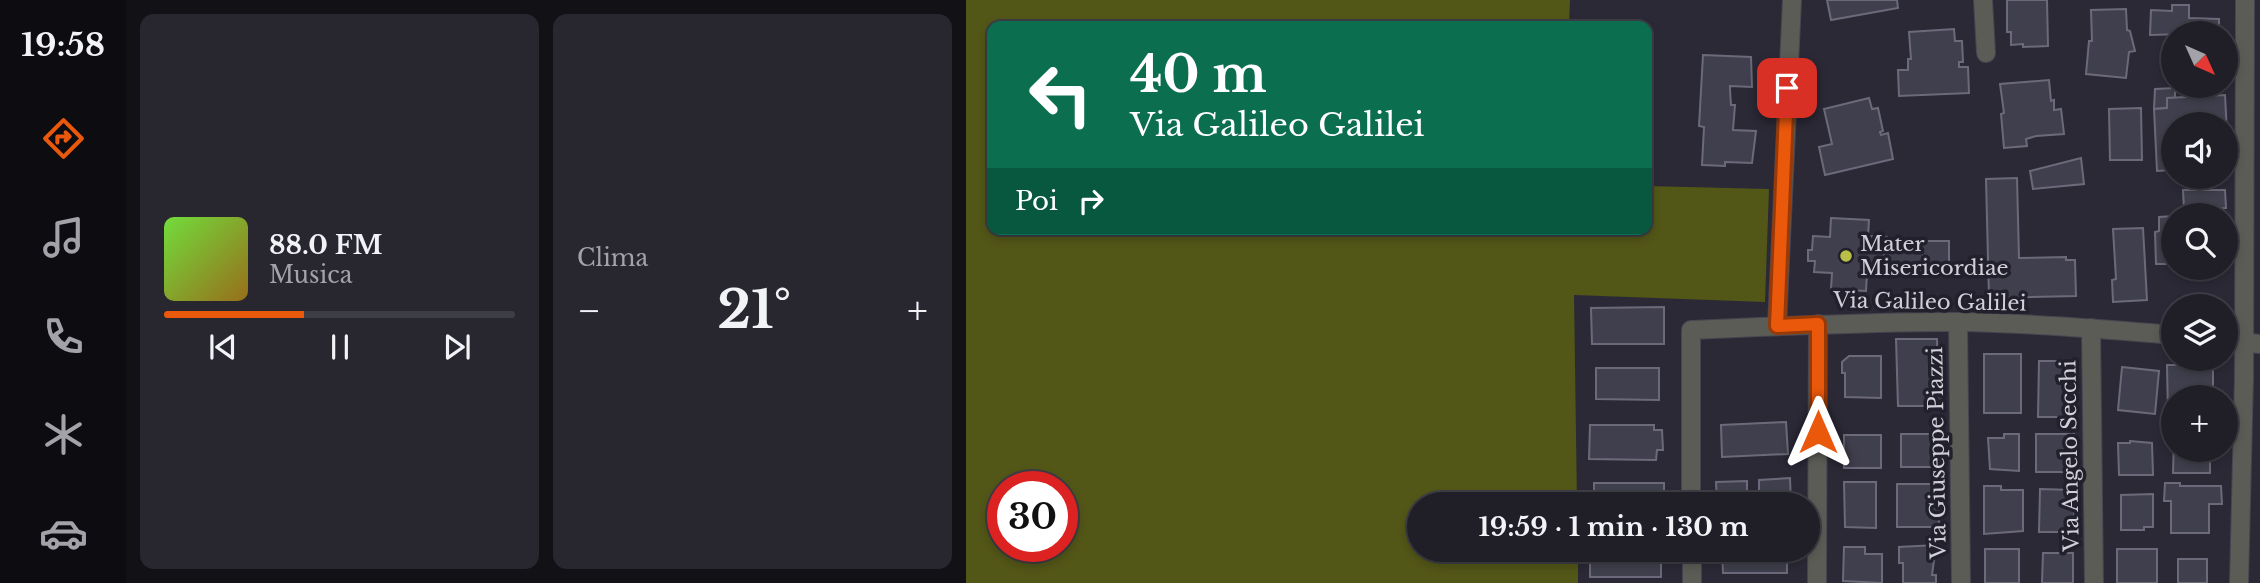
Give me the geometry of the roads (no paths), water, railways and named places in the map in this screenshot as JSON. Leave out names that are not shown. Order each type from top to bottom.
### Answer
[{"type":"street","points":[[1777,326],[1792,0]]},
{"type":"street","points":[[1983,0],[1986,53]]},
{"type":"street","points":[[2239,583],[2243,342],[2253,95],[2245,0]]},
{"type":"street","name":"Via Galileo Galilei","points":[[1691,492],[1691,330],[1818,324],[1958,322],[2161,334]]},
{"type":"street","name":"Via Giuseppe Piazzi","points":[[1958,322],[1961,583]]},
{"type":"street","points":[[1818,324],[1818,583]]},
{"type":"street","name":"Via Angelo Secchi","points":[[2091,328],[2094,583]]},
{"type":"street","points":[[1692,562],[1692,583]]},
{"type":"place","name":"Mater Misericordiae","points":[[1846,256]]}]
